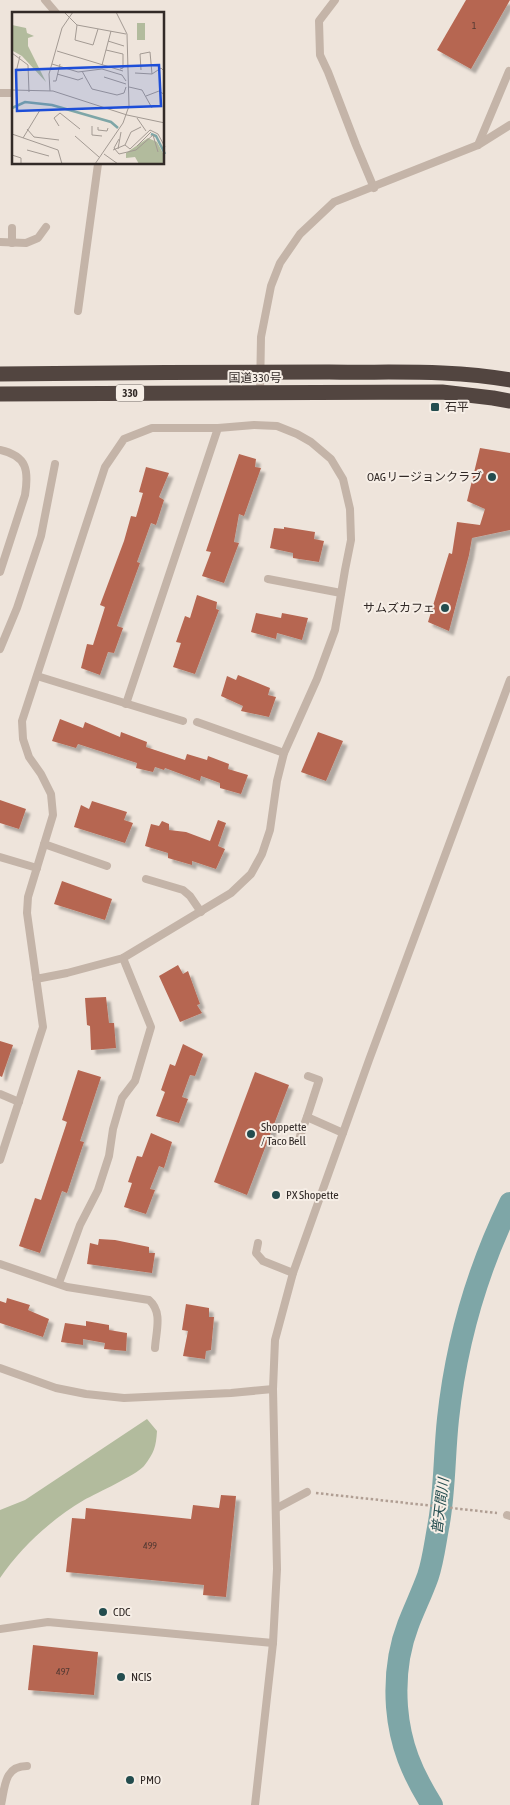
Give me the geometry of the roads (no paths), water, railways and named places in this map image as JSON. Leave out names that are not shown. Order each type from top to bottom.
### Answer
[{"type":"highway","name":"国道330号","points":[[0,374],[439,373],[510,380]]},
{"type":"highway","name":"国道330号","points":[[0,394],[442,392],[510,401]]},
{"type":"lane","points":[[45,0],[55,12]]},
{"type":"lane","points":[[335,0],[319,21],[320,56],[374,188]]},
{"type":"lane","points":[[478,145],[509,71]]},
{"type":"lane","points":[[260,393],[261,337],[271,286],[280,263],[300,234],[334,202],[374,188],[478,145],[510,125]]},
{"type":"lane","points":[[78,311],[98,165]]},
{"type":"lane","points":[[0,242],[26,243],[38,238],[46,227]]},
{"type":"lane","points":[[12,228],[12,243]]},
{"type":"lane","points":[[0,1160],[43,1026],[36,979],[27,913],[28,897],[53,815],[51,794],[41,774],[29,757],[23,739],[22,721],[105,467],[124,439],[152,428],[218,428],[254,425],[277,426],[297,434],[331,459],[343,479],[350,509],[351,540],[332,638],[317,679],[284,753],[277,781],[270,830],[262,854],[251,874],[231,893],[122,958],[36,979]]},
{"type":"lane","points":[[126,704],[218,428]]},
{"type":"lane","points":[[0,450],[13,452],[22,460],[26,468],[27,483],[25,495],[0,572]]},
{"type":"lane","points":[[0,649],[17,608],[41,536],[55,464]]},
{"type":"lane","points":[[268,579],[341,593]]},
{"type":"lane","points":[[37,676],[182,721]]},
{"type":"lane","points":[[255,1805],[273,1643],[277,1570],[273,1389],[275,1340],[293,1273],[510,680]]},
{"type":"lane","points":[[197,722],[284,753]]},
{"type":"lane","points":[[44,844],[108,866]]},
{"type":"lane","points":[[0,857],[37,868]]},
{"type":"lane","points":[[146,879],[183,890],[190,896],[200,912]]},
{"type":"lane","points":[[59,1283],[80,1225],[98,1190],[109,1156],[113,1129],[122,1098],[135,1081],[151,1027],[122,958]]},
{"type":"lane","points":[[300,1136],[319,1080],[308,1076]]},
{"type":"lane","points":[[0,1094],[19,1102]]},
{"type":"lane","points":[[308,1117],[343,1133]]},
{"type":"lane","points":[[258,1243],[256,1253],[263,1261],[293,1273]]},
{"type":"lane","points":[[0,1264],[67,1287],[149,1300],[155,1305],[158,1313],[154,1348]]},
{"type":"lane","points":[[0,1368],[56,1388],[86,1394],[124,1398],[273,1389]]},
{"type":"lane","points":[[277,1508],[307,1492]]},
{"type":"lane","points":[[0,1629],[48,1622],[273,1643]]},
{"type":"lane","points":[[1,1805],[8,1775],[19,1766],[27,1766]]},
{"type":"waterway","name":"普天間川","points":[[432,1805],[413,1770],[401,1734],[396,1697],[398,1665],[410,1619],[428,1576],[433,1558],[442,1501],[452,1391],[462,1336],[478,1281],[510,1203]]},
{"type":"place","name":"石平","points":[[435,407]]},
{"type":"place","name":"OAGリージョンクラブ","points":[[492,477]]},
{"type":"place","name":"サムズカフェ","points":[[445,608]]},
{"type":"place","name":"Shoppette / Taco Bell","points":[[251,1134]]},
{"type":"place","name":"PX Shopette","points":[[276,1195]]},
{"type":"place","name":"CDC","points":[[103,1612]]},
{"type":"place","name":"NCIS","points":[[121,1677]]},
{"type":"place","name":"PMO","points":[[130,1780]]}]
